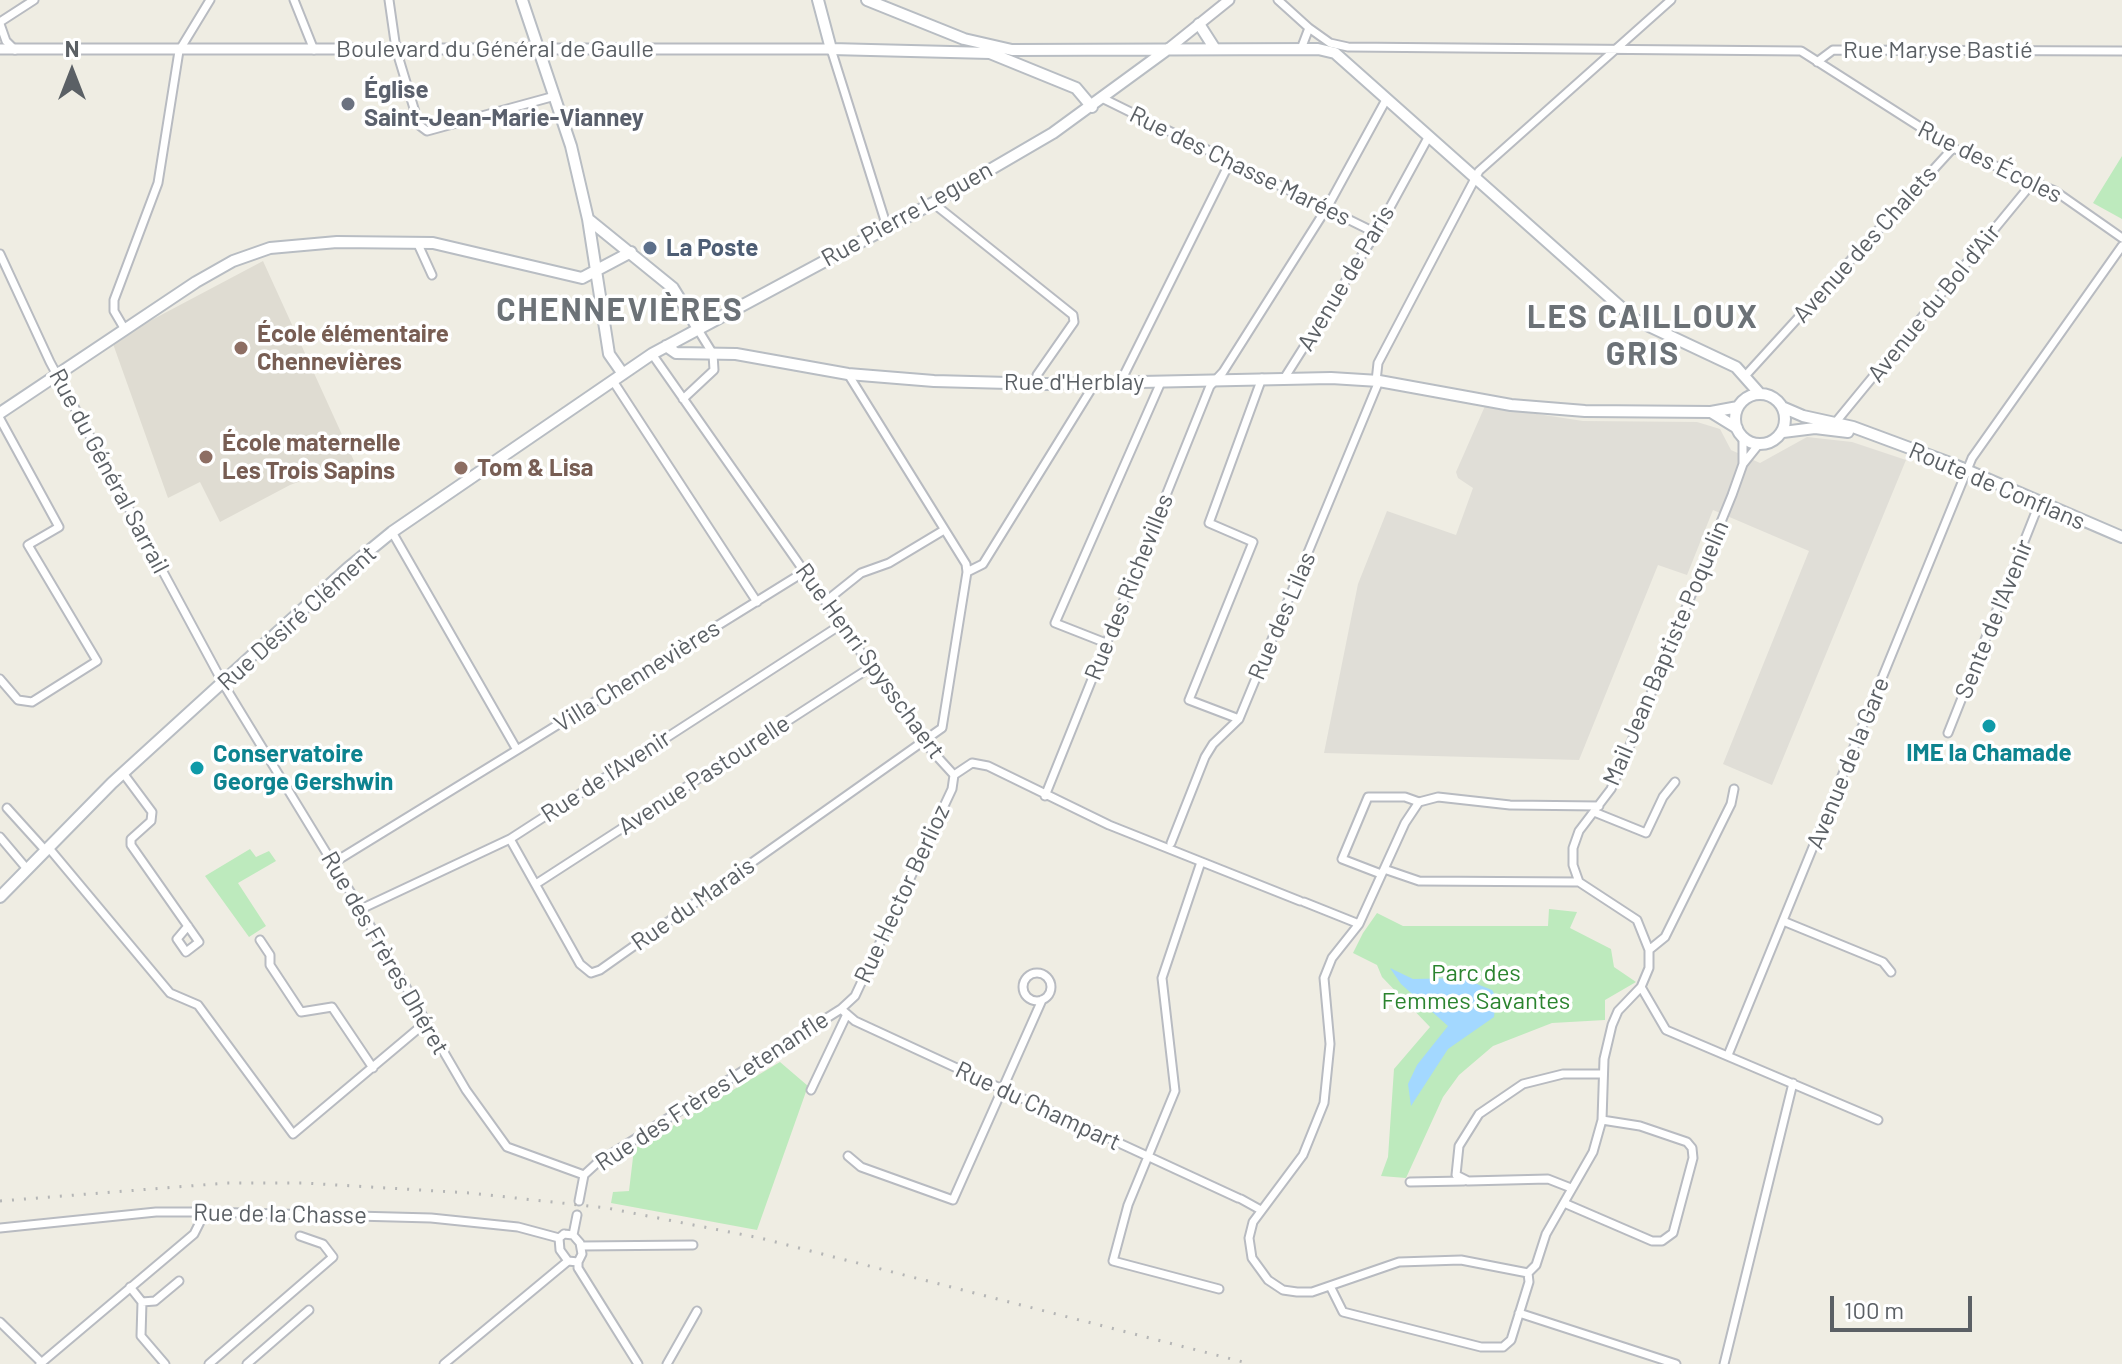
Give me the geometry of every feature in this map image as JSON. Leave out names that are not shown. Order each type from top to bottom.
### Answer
[{"type":"main road","points":[[818,0],[831,49]]},
{"type":"main road","points":[[867,0],[962,45]]},
{"type":"main road","points":[[525,3],[555,96],[588,219],[609,354],[623,374]]},
{"type":"main road","points":[[1199,24],[1215,49]]},
{"type":"main road","name":"Boulevard du Général de Gaulle","points":[[831,49],[962,45],[1026,50],[1327,50],[1340,56],[1387,98]]},
{"type":"main road","points":[[988,49],[1076,88],[1092,107]]},
{"type":"main road","name":"Rue Pierre Leguen","points":[[666,346],[933,203],[1092,107],[1168,49]]},
{"type":"main road","points":[[1026,50],[1027,60],[1035,69]]},
{"type":"main road","points":[[1387,98],[1508,209],[1642,325],[1746,375],[1760,394]]},
{"type":"main road","points":[[588,219],[673,288],[697,327]]},
{"type":"main road","points":[[0,416],[56,373],[124,328],[233,261],[270,248],[337,242],[417,242],[457,246],[582,278],[631,252]]},
{"type":"main road","name":"Rue d'Herblay","points":[[666,346],[676,353],[736,354],[848,374],[1038,384],[1285,377],[1377,381],[1538,408],[1711,412]]},
{"type":"main road","name":"Rue Désiré Clément","points":[[0,897],[123,773],[224,685],[348,568],[392,532],[666,346]]},
{"type":"main road","points":[[1760,394],[1773,398],[1782,407],[1785,415],[1783,432],[1773,441],[1759,444],[1711,412],[1738,407],[1747,398],[1760,394]]},
{"type":"main road","points":[[1738,407],[1740,433]]},
{"type":"main road","name":"Route de Conflans","points":[[1782,407],[1872,435],[1967,471],[2122,537]]},
{"type":"main road","name":"Route de Conflans","points":[[1783,432],[1815,428],[1872,435]]},
{"type":"street","points":[[15,50],[6,41],[0,23],[34,0]]},
{"type":"street","points":[[124,328],[114,311],[114,300],[158,183],[179,51],[210,0]]},
{"type":"street","points":[[294,0],[314,50]]},
{"type":"street","points":[[389,0],[396,49],[419,125],[427,131],[555,96]]},
{"type":"street","points":[[1168,49],[1229,0]]},
{"type":"street","points":[[1278,0],[1309,28],[1301,49]]},
{"type":"street","name":"Rue des Lilas","points":[[1171,843],[1205,757],[1213,744],[1239,719],[1377,381],[1378,363],[1479,171],[1671,0]]},
{"type":"street","name":"Rue Maryse Bastié","points":[[1309,28],[1330,43],[1361,48],[1792,50],[1801,51],[1817,62],[1833,50],[2122,51]]},
{"type":"street","name":"Boulevard du Général de Gaulle","points":[[0,49],[831,49]]},
{"type":"street","points":[[831,49],[887,227]]},
{"type":"street","name":"Rue des Écoles","points":[[1817,62],[1953,148],[2055,191],[2122,238]]},
{"type":"street","name":"Rue des Chasse Marées","points":[[1108,96],[1376,233]]},
{"type":"street","name":"Rue des Richevilles","points":[[1045,796],[1210,386],[1328,206],[1387,98]]},
{"type":"street","name":"Avenue de Paris","points":[[1285,377],[1376,233],[1429,136]]},
{"type":"street","name":"Avenue des Chalets","points":[[1746,375],[1953,148]]},
{"type":"street","points":[[1120,383],[1231,160]]},
{"type":"street","name":"Avenue du Bol d'Air","points":[[1835,423],[2033,182]]},
{"type":"street","points":[[933,203],[1073,315],[1074,322],[1037,375],[1038,384]]},
{"type":"street","points":[[417,242],[432,275]]},
{"type":"street","name":"Avenue de la Gare","points":[[1728,1055],[1976,452],[2122,246]]},
{"type":"street","name":"Rue du Général Sarrail","points":[[0,254],[56,373],[224,685]]},
{"type":"street","points":[[683,399],[714,370],[713,354],[697,327]]},
{"type":"street","name":"Rue Henri Spysschaert","points":[[652,354],[923,741],[954,775],[972,763],[979,763],[1045,796],[1359,924]]},
{"type":"street","points":[[848,374],[966,564],[944,722],[942,728],[923,741]]},
{"type":"street","points":[[1239,719],[1189,700],[1253,542],[1209,523],[1262,378]]},
{"type":"street","points":[[613,381],[757,602]]},
{"type":"street","points":[[1106,643],[1055,623],[1161,382]]},
{"type":"street","points":[[967,572],[983,564],[1095,383]]},
{"type":"street","points":[[0,416],[59,527],[28,545],[97,661],[32,702],[18,700],[0,679]]},
{"type":"street","name":"Mail Jean Baptiste Poquelin","points":[[1740,433],[1743,464]]},
{"type":"street","name":"Mail Jean Baptiste Poquelin","points":[[1579,882],[1573,865],[1573,848],[1579,831],[1611,789],[1743,464],[1759,444]]},
{"type":"street","name":"Sente de l'Avenir","points":[[1948,733],[2039,504]]},
{"type":"street","points":[[826,601],[861,573],[889,563],[944,530]]},
{"type":"street","points":[[392,532],[517,750]]},
{"type":"street","name":"Villa Chennevières","points":[[333,863],[804,572]]},
{"type":"street","name":"Rue de l'Avenir","points":[[361,909],[510,839],[842,624]]},
{"type":"street","name":"Avenue Pastourelle","points":[[536,884],[871,667]]},
{"type":"street","name":"Rue des Frères Dhéret","points":[[224,685],[361,909],[425,1023],[507,1147],[584,1175]]},
{"type":"street","name":"Rue du Marais","points":[[510,839],[585,970],[591,973],[600,970],[923,741]]},
{"type":"street","points":[[123,773],[152,812],[151,821],[131,839],[131,845],[188,926]]},
{"type":"street","name":"Rue Hector Berlioz","points":[[811,1090],[844,1012],[855,996],[952,789],[954,775]]},
{"type":"street","points":[[1330,1286],[1343,1312],[1481,1347],[1503,1347],[1511,1340],[1528,1273],[1536,1265],[1546,1234],[1593,1152],[1602,1120],[1603,1074],[1612,1025],[1618,1011],[1641,987],[1649,968],[1649,950],[1637,920],[1579,882],[1419,881],[1342,859],[1368,797],[1405,797],[1419,802],[1438,797],[1510,805],[1596,809],[1646,833],[1663,797],[1675,782]]},
{"type":"street","points":[[1649,950],[1665,937],[1731,804],[1734,789]]},
{"type":"street","points":[[1419,802],[1405,823],[1359,924],[1332,958],[1324,978],[1329,1068],[1315,1129],[1303,1155],[1259,1209],[1249,1238],[1252,1258],[1261,1273],[1283,1290],[1312,1292],[1399,1262],[1461,1260],[1528,1273]]},
{"type":"street","points":[[7,808],[47,849],[170,993],[198,1005],[293,1134],[425,1023]]},
{"type":"street","points":[[0,837],[27,869]]},
{"type":"street","points":[[1201,862],[1162,978],[1175,1091],[1128,1205],[1113,1261],[1219,1289]]},
{"type":"street","points":[[1783,921],[1883,962],[1891,972]]},
{"type":"street","points":[[260,940],[270,955],[270,965],[301,1012],[332,1007],[373,1068]]},
{"type":"street","points":[[848,1156],[861,1167],[953,1200],[1042,1000],[1049,996],[1051,984],[1043,974],[1033,974],[1025,980],[1023,989],[1032,1000],[1042,1000]]},
{"type":"street","points":[[1641,987],[1666,1030],[1878,1120]]},
{"type":"street","name":"Rue du Champart","points":[[844,1012],[1002,1090],[1259,1209]]},
{"type":"street","name":"Rue des Frères Letenanfle","points":[[584,1175],[597,1163],[844,1012]]},
{"type":"street","points":[[1468,1181],[1456,1175],[1456,1161],[1467,1129],[1479,1114],[1506,1094],[1542,1078],[1603,1074]]},
{"type":"street","points":[[1724,1364],[1793,1083]]},
{"type":"street","points":[[1564,1203],[1652,1241],[1662,1241],[1673,1233],[1693,1158],[1692,1148],[1687,1142],[1640,1126],[1602,1120]]},
{"type":"street","points":[[579,1201],[584,1175]]},
{"type":"street","points":[[1410,1182],[1548,1179],[1571,1188]]},
{"type":"street","name":"Rue de la Chasse","points":[[0,1228],[156,1212],[205,1212],[431,1218],[518,1227],[559,1238]]},
{"type":"street","points":[[0,1322],[41,1363],[194,1234],[205,1212]]},
{"type":"street","points":[[577,1215],[573,1235],[581,1246],[582,1254],[578,1262],[583,1277],[638,1364]]},
{"type":"street","points":[[568,1261],[560,1250],[559,1238],[573,1235]]},
{"type":"street","points":[[209,1364],[333,1257],[323,1244],[300,1236]]},
{"type":"street","points":[[581,1246],[693,1245]]},
{"type":"street","points":[[444,1364],[568,1261],[578,1262]]},
{"type":"street","points":[[142,1302],[155,1301],[179,1281]]},
{"type":"street","points":[[130,1287],[142,1302],[141,1336],[165,1364]]},
{"type":"street","points":[[247,1364],[309,1310]]},
{"type":"street","points":[[667,1364],[697,1311]]},
{"type":"street","points":[[1519,1313],[1676,1364]]},
{"type":"shaded area","points":[[263,261],[354,461],[290,485],[220,522],[200,482],[168,498],[112,341]]},
{"type":"shaded area","points":[[1485,406],[1583,421],[1697,422],[1720,429],[1731,450],[1760,463],[1807,437],[1852,442],[1906,460],[1772,785],[1723,764],[1809,551],[1713,510],[1687,575],[1658,565],[1579,760],[1324,753],[1358,584],[1387,511],[1456,535],[1473,488],[1458,478],[1456,472]]},
{"type":"green space","points":[[2122,156],[2122,219],[2093,203]]},
{"type":"green space","points":[[250,849],[256,857],[269,851],[276,861],[238,883],[266,926],[249,937],[205,876]]},
{"type":"green space","name":"Parc des Femmes Savantes","points":[[1549,909],[1577,912],[1570,928],[1611,949],[1614,967],[1636,982],[1605,1000],[1605,1020],[1552,1023],[1493,1046],[1459,1075],[1443,1097],[1406,1178],[1381,1176],[1388,1157],[1394,1069],[1430,1027],[1382,977],[1377,965],[1353,953],[1363,933],[1377,913],[1403,926],[1548,926]]},
{"type":"green space","points":[[780,1062],[808,1086],[757,1230],[611,1203],[613,1192],[629,1191],[634,1149]]},
{"type":"water","points":[[1390,968],[1413,979],[1462,978],[1492,990],[1496,997],[1494,1017],[1448,1049],[1411,1106],[1408,1084],[1417,1065],[1448,1026],[1401,984]]},
{"type":"railway","points":[[0,1201],[227,1183],[304,1183],[470,1193],[607,1208],[760,1238],[1251,1364]]},
{"type":"place","name":"Église Saint-Jean-Marie-Vianney","points":[[348,104]]},
{"type":"place","name":"La Poste","points":[[650,248]]},
{"type":"place","name":"École élémentaire Chennevières","points":[[241,348]]},
{"type":"place","name":"École maternelle Les Trois Sapins","points":[[206,457]]},
{"type":"place","name":"Tom & Lisa","points":[[461,468]]},
{"type":"place","name":"IME la Chamade","points":[[1989,726]]},
{"type":"place","name":"Conservatoire George Gershwin","points":[[197,768]]},
{"type":"district","name":"CHENNEVIÈRES","points":[[620,310]]},
{"type":"district","name":"LES CAILLOUX GRIS","points":[[1643,336]]}]
